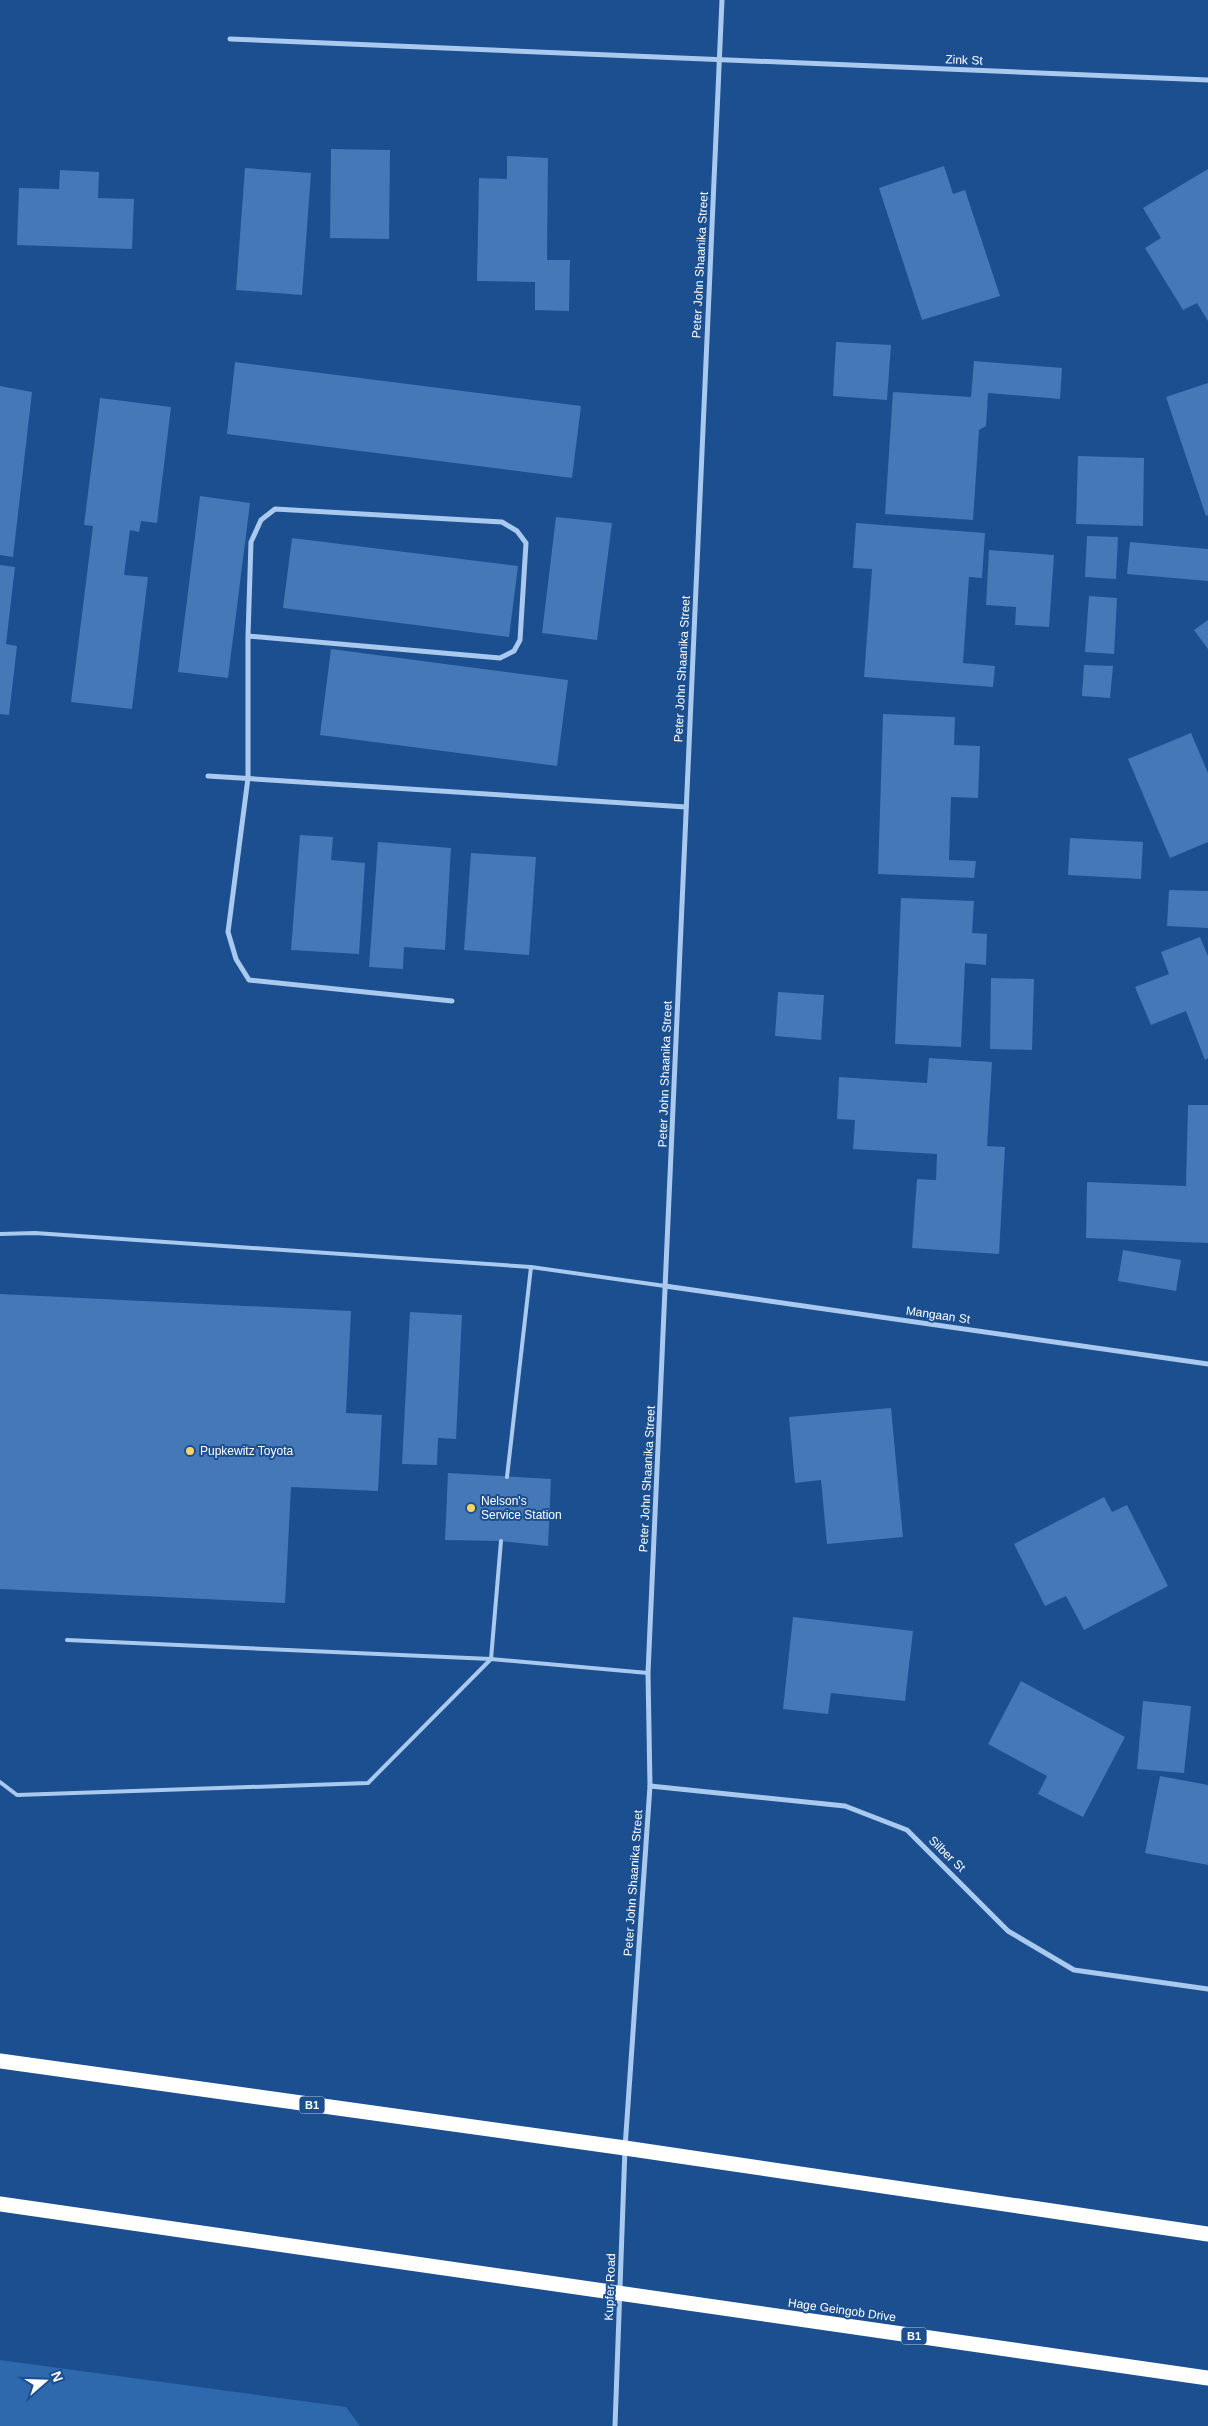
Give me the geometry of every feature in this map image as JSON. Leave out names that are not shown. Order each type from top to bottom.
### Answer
[{"type":"highway","name":"B1","points":[[0,2062],[625,2148],[1208,2234]]},
{"type":"highway","name":"B1","points":[[0,2204],[620,2293]]},
{"type":"highway","name":"Hage Geingob Drive","points":[[620,2293],[1208,2378]]},
{"type":"street","name":"Peter John Shaanika Street","points":[[625,2148],[650,1786],[648,1674],[722,0]]},
{"type":"street","name":"Zink St","points":[[230,39],[1208,80]]},
{"type":"street","points":[[248,636],[500,658],[514,651],[520,640],[526,543],[518,531],[502,522],[275,509],[261,520],[252,542],[248,636],[248,778],[228,932],[236,959],[250,980],[452,1001]]},
{"type":"street","points":[[208,776],[686,808]]},
{"type":"street","name":"Mangaan St","points":[[665,1286],[1208,1364]]},
{"type":"street","name":"Silber St","points":[[650,1786],[845,1806],[907,1830],[1008,1931],[1074,1970],[1208,1989]]},
{"type":"street","name":"Kupfer Road","points":[[615,2426],[625,2148]]},
{"type":"lane","points":[[0,1234],[35,1233],[531,1267],[665,1286]]},
{"type":"lane","points":[[507,1477],[531,1267]]},
{"type":"lane","points":[[0,1782],[17,1796],[368,1783],[491,1659],[501,1541]]},
{"type":"lane","points":[[67,1640],[491,1659],[648,1674]]},
{"type":"shaded area","points":[[0,2360],[346,2407],[360,2426],[0,2426]]},
{"type":"building","points":[[331,149],[390,150],[389,239],[330,238]]},
{"type":"building","points":[[507,156],[548,158],[547,260],[570,260],[569,311],[535,310],[535,282],[477,281],[479,178],[507,179]]},
{"type":"building","points":[[944,166],[953,194],[965,190],[1000,296],[922,320],[879,188]]},
{"type":"building","points":[[245,168],[311,173],[302,295],[236,290]]},
{"type":"building","points":[[1208,169],[1208,321],[1197,303],[1183,310],[1145,248],[1161,238],[1143,208]]},
{"type":"building","points":[[60,170],[99,172],[98,198],[134,199],[132,249],[17,245],[19,188],[59,189]]},
{"type":"building","points":[[836,342],[891,345],[887,400],[833,396]]},
{"type":"building","points":[[974,361],[1062,368],[1060,399],[988,393],[986,426],[979,430],[973,520],[885,514],[893,392],[971,397]]},
{"type":"building","points":[[235,362],[581,406],[572,478],[227,434]]},
{"type":"building","points":[[1208,383],[1208,515],[1206,516],[1166,397]]},
{"type":"building","points":[[0,386],[32,392],[13,557],[0,555]]},
{"type":"building","points":[[100,398],[171,407],[157,523],[141,521],[139,532],[130,530],[124,575],[148,577],[132,709],[71,702],[93,526],[84,525]]},
{"type":"building","points":[[1078,456],[1144,458],[1143,526],[1076,524]]},
{"type":"building","points":[[200,496],[250,503],[228,678],[178,672]]},
{"type":"building","points":[[556,517],[612,523],[597,640],[542,633]]},
{"type":"building","points":[[856,523],[985,533],[982,578],[969,577],[963,663],[995,666],[993,687],[864,677],[872,569],[853,568]]},
{"type":"building","points":[[1087,536],[1118,537],[1116,579],[1085,577]]},
{"type":"building","points":[[292,538],[518,566],[509,637],[283,608]]},
{"type":"building","points":[[1130,542],[1208,549],[1208,581],[1127,574]]},
{"type":"building","points":[[989,550],[1054,555],[1049,627],[1015,625],[1016,607],[986,605]]},
{"type":"building","points":[[0,565],[15,567],[6,644],[17,646],[9,715],[0,714]]},
{"type":"building","points":[[1089,596],[1117,598],[1114,654],[1085,652]]},
{"type":"building","points":[[1208,620],[1208,649],[1194,630]]},
{"type":"building","points":[[331,649],[568,680],[557,766],[320,735]]},
{"type":"building","points":[[1084,665],[1113,666],[1110,698],[1082,696]]},
{"type":"building","points":[[883,714],[955,717],[954,745],[980,746],[978,798],[951,797],[949,860],[976,861],[974,878],[878,874]]},
{"type":"building","points":[[1191,733],[1208,773],[1208,842],[1170,858],[1128,759]]},
{"type":"building","points":[[300,835],[333,837],[331,860],[365,863],[359,954],[291,950]]},
{"type":"building","points":[[1070,838],[1143,842],[1141,879],[1068,875]]},
{"type":"building","points":[[378,842],[451,848],[445,950],[404,947],[403,969],[369,967]]},
{"type":"building","points":[[471,853],[536,857],[529,955],[464,950]]},
{"type":"building","points":[[1169,890],[1208,891],[1208,928],[1167,926]]},
{"type":"building","points":[[901,898],[974,901],[972,933],[987,934],[986,965],[965,963],[961,1047],[895,1044]]},
{"type":"building","points":[[1200,937],[1208,956],[1208,1058],[1205,1060],[1186,1011],[1151,1025],[1135,987],[1169,974],[1161,952]]},
{"type":"building","points":[[991,978],[1034,979],[1032,1050],[990,1049]]},
{"type":"building","points":[[778,992],[824,995],[821,1040],[775,1036]]},
{"type":"building","points":[[929,1058],[992,1062],[987,1146],[1005,1147],[999,1254],[912,1248],[917,1179],[936,1180],[937,1154],[853,1149],[855,1120],[837,1119],[839,1077],[927,1083]]},
{"type":"building","points":[[1188,1105],[1208,1105],[1208,1243],[1086,1238],[1087,1182],[1186,1186]]},
{"type":"building","points":[[1123,1250],[1181,1260],[1176,1291],[1118,1281]]},
{"type":"building","name":"Pupkewitz Toyota","points":[[0,1294],[351,1311],[346,1413],[382,1415],[378,1491],[291,1487],[285,1603],[0,1589]]},
{"type":"building","points":[[410,1312],[462,1315],[456,1439],[438,1438],[437,1465],[402,1464]]},
{"type":"building","points":[[891,1408],[903,1537],[827,1544],[821,1480],[795,1483],[789,1417]]},
{"type":"building","points":[[448,1473],[551,1479],[548,1546],[501,1541],[445,1540]]},
{"type":"building","points":[[1104,1497],[1112,1512],[1127,1505],[1168,1586],[1084,1630],[1066,1596],[1045,1606],[1014,1544]]},
{"type":"building","points":[[793,1617],[913,1631],[905,1701],[831,1693],[828,1714],[783,1709]]},
{"type":"building","points":[[1021,1681],[1125,1737],[1083,1817],[1038,1794],[1047,1776],[988,1744]]},
{"type":"building","points":[[1143,1701],[1191,1706],[1184,1773],[1137,1769]]},
{"type":"building","points":[[1160,1776],[1208,1785],[1208,1865],[1145,1853]]},
{"type":"place","name":"Pupkewitz Toyota","points":[[190,1451]]},
{"type":"place","name":"Nelson's Service Station","points":[[471,1508]]}]
